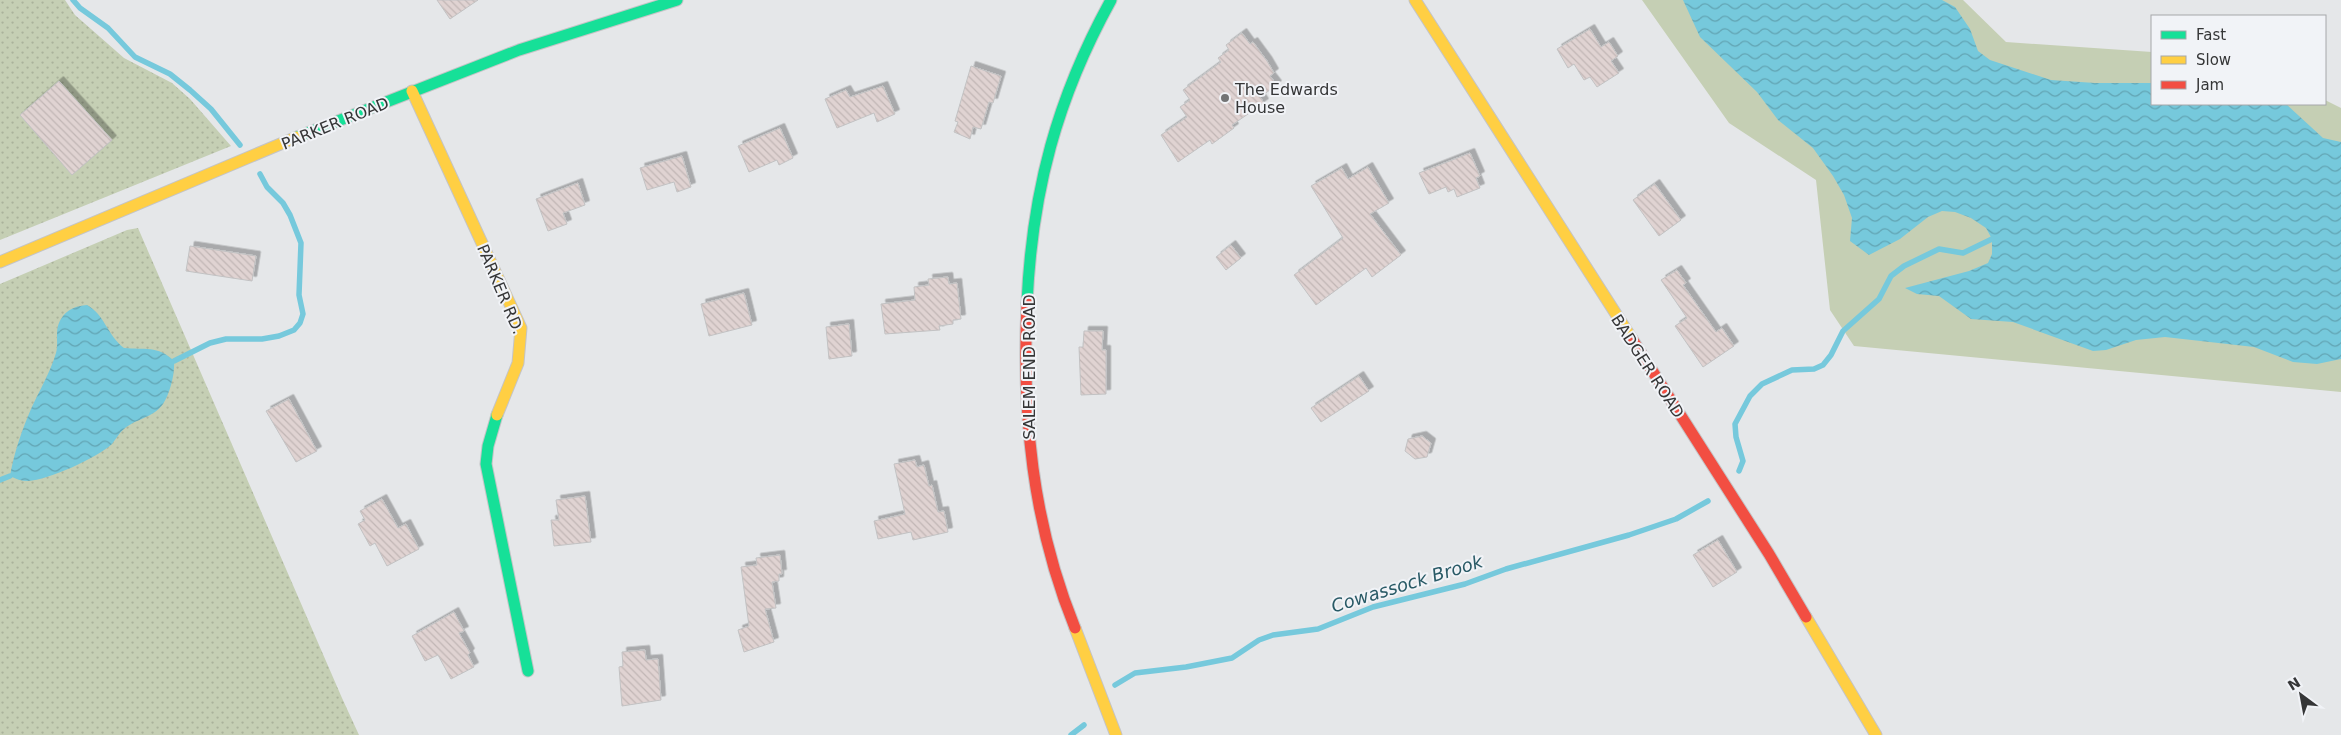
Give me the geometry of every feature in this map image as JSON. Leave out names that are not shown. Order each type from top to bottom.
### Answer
[{"type":"street","name":"PARKER ROAD","points":[[0,262],[412,91],[519,50],[677,0]]},
{"type":"street","name":"SALEM END ROAD","points":[[1111,0],[1092,34],[1066,97],[1046,158],[1032,243],[1027,388],[1031,470],[1048,552],[1116,735]]},
{"type":"street","name":"BADGER ROAD","points":[[1416,0],[1769,554],[1876,735]]},
{"type":"street","name":"PARKER RD.","points":[[412,91],[522,328],[521,358],[489,433],[486,448],[486,464],[528,671]]},
{"type":"green space","points":[[0,0],[65,0],[75,15],[124,58],[172,83],[190,99],[231,146],[0,240]]},
{"type":"green space","points":[[1642,0],[1963,0],[2006,42],[2151,52],[2151,105],[2326,105],[2326,100],[2341,108],[2341,392],[1854,346],[1830,310],[1816,180],[1729,123]]},
{"type":"green space","points":[[138,228],[359,735],[0,735],[0,284],[127,230]]},
{"type":"water","points":[[1683,0],[1942,0],[1955,7],[1970,29],[1978,51],[1990,60],[2051,80],[2095,83],[2151,83],[2151,105],[2287,105],[2323,138],[2341,142],[2341,359],[2317,364],[2293,362],[2254,347],[2165,337],[2136,340],[2106,350],[2093,351],[2013,322],[1971,319],[1939,296],[1917,294],[1905,288],[1969,271],[1988,263],[1992,254],[1992,239],[1986,228],[1971,218],[1955,212],[1942,211],[1928,217],[1900,239],[1869,255],[1850,241],[1852,218],[1844,195],[1813,148],[1778,120],[1757,92],[1700,37]]},
{"type":"water","points":[[87,305],[98,314],[118,343],[124,348],[156,350],[174,361],[173,377],[168,394],[159,409],[128,426],[112,444],[95,456],[37,480],[28,481],[14,478],[10,476],[16,450],[31,409],[54,360],[59,323],[69,310]]},
{"type":"building","points":[[437,0],[478,0],[450,19]]},
{"type":"building","points":[[1590,29],[1601,47],[1609,42],[1618,56],[1611,61],[1619,73],[1597,87],[1590,77],[1584,80],[1574,64],[1568,68],[1557,49]]},
{"type":"building","name":"The Edwards House","points":[[1242,33],[1250,44],[1253,42],[1267,61],[1274,73],[1270,76],[1277,85],[1260,97],[1264,103],[1232,125],[1234,128],[1212,144],[1210,140],[1178,162],[1161,135],[1187,117],[1180,107],[1190,100],[1183,90],[1221,62],[1218,58],[1229,50],[1226,45]]},
{"type":"building","points":[[971,66],[1001,76],[993,103],[989,102],[981,129],[973,127],[970,139],[954,132],[958,122],[955,121]]},
{"type":"building","points":[[59,81],[112,140],[72,175],[20,115]]},
{"type":"building","points":[[883,86],[895,114],[877,122],[874,113],[837,128],[825,99],[846,90],[850,97]]},
{"type":"building","points":[[780,128],[793,158],[779,165],[777,160],[749,172],[738,146]]},
{"type":"building","points":[[1470,153],[1480,176],[1476,178],[1480,188],[1457,197],[1454,189],[1448,192],[1446,187],[1429,194],[1419,173]]},
{"type":"building","points":[[682,156],[691,187],[677,192],[674,182],[647,190],[640,168]]},
{"type":"building","points":[[1368,167],[1389,203],[1370,214],[1401,255],[1372,277],[1366,268],[1316,305],[1294,275],[1343,238],[1311,186],[1342,168],[1348,179]]},
{"type":"building","points":[[578,183],[585,205],[563,213],[567,224],[548,231],[536,199]]},
{"type":"building","points":[[1655,184],[1681,220],[1659,236],[1633,200]]},
{"type":"building","points":[[1231,245],[1241,258],[1226,270],[1216,257]]},
{"type":"building","points":[[190,246],[256,256],[252,281],[186,271]]},
{"type":"building","points":[[1677,270],[1686,283],[1683,285],[1716,332],[1722,328],[1734,346],[1703,367],[1675,326],[1687,318],[1661,280]]},
{"type":"building","points":[[948,277],[949,284],[957,283],[961,319],[953,320],[953,324],[939,326],[940,330],[885,334],[881,304],[915,300],[914,287],[929,285],[928,279]]},
{"type":"building","points":[[744,293],[752,325],[709,336],[701,304]]},
{"type":"building","points":[[849,324],[852,356],[829,359],[826,327]]},
{"type":"building","points":[[1084,331],[1103,331],[1102,350],[1106,350],[1106,394],[1081,395],[1079,347],[1083,347]]},
{"type":"building","points":[[1359,376],[1369,391],[1321,422],[1311,408]]},
{"type":"building","points":[[289,399],[317,451],[296,462],[266,411]]},
{"type":"building","points":[[1422,436],[1431,443],[1427,457],[1415,459],[1405,451],[1408,439]]},
{"type":"building","points":[[915,460],[917,467],[924,465],[929,486],[932,485],[938,512],[944,511],[948,532],[913,540],[911,532],[878,539],[874,521],[905,514],[894,464]]},
{"type":"building","points":[[585,496],[591,542],[554,546],[551,520],[559,520],[556,500]]},
{"type":"building","points":[[382,499],[398,528],[406,524],[419,549],[387,566],[375,543],[370,546],[358,524],[365,520],[360,511]]},
{"type":"building","points":[[1718,540],[1737,572],[1713,587],[1693,555]]},
{"type":"building","points":[[780,555],[782,574],[779,574],[779,581],[772,582],[776,608],[765,609],[774,642],[744,652],[738,630],[749,626],[741,567],[757,565],[756,558]]},
{"type":"building","points":[[454,612],[464,631],[459,633],[470,653],[468,655],[474,667],[451,679],[438,655],[425,661],[412,636]]},
{"type":"building","points":[[645,650],[646,660],[658,659],[661,700],[622,706],[619,667],[623,666],[622,652]]},
{"type":"waterway","points":[[73,0],[80,8],[108,28],[135,57],[170,74],[190,90],[211,109],[240,145]]},
{"type":"waterway","points":[[174,361],[210,343],[226,339],[262,339],[279,336],[294,330],[300,323],[303,314],[299,295],[301,243],[283,203],[267,187],[260,174]]},
{"type":"waterway","name":"Cowassock Brook","points":[[1739,471],[1743,461],[1736,437],[1735,424],[1750,396],[1762,384],[1792,370],[1814,369],[1823,365],[1831,355],[1843,331],[1879,299],[1891,276],[1904,266],[1939,249],[1963,253],[1992,239]]},
{"type":"waterway","points":[[0,480],[10,476]]},
{"type":"waterway","name":"Cowassock Brook","points":[[1115,685],[1135,673],[1186,667],[1232,658],[1259,640],[1273,635],[1318,629],[1373,607],[1465,584],[1506,569],[1629,535],[1676,519],[1708,501]]},
{"type":"waterway","name":"Cowassock Brook","points":[[1071,735],[1084,725]]},
{"type":"traffic: fast","points":[[297,137],[519,50],[677,0]]},
{"type":"traffic: fast","points":[[1027,303],[1035,222],[1051,146],[1062,109],[1076,73],[1111,0]]},
{"type":"traffic: fast","points":[[497,415],[488,446],[486,464],[528,671]]},
{"type":"traffic: slow","points":[[1415,0],[1632,339]]},
{"type":"traffic: slow","points":[[412,91],[521,328],[518,363],[497,415]]},
{"type":"traffic: slow","points":[[0,262],[297,137]]},
{"type":"traffic: slow","points":[[1806,617],[1876,735]]},
{"type":"traffic: slow","points":[[1075,628],[1116,735]]},
{"type":"traffic: jam","points":[[1027,303],[1026,387],[1033,468],[1049,548],[1060,588],[1075,628]]},
{"type":"traffic: jam","points":[[1632,339],[1769,554],[1806,617]]},
{"type":"place","name":"The Edwards House","points":[[1225,98]]}]
